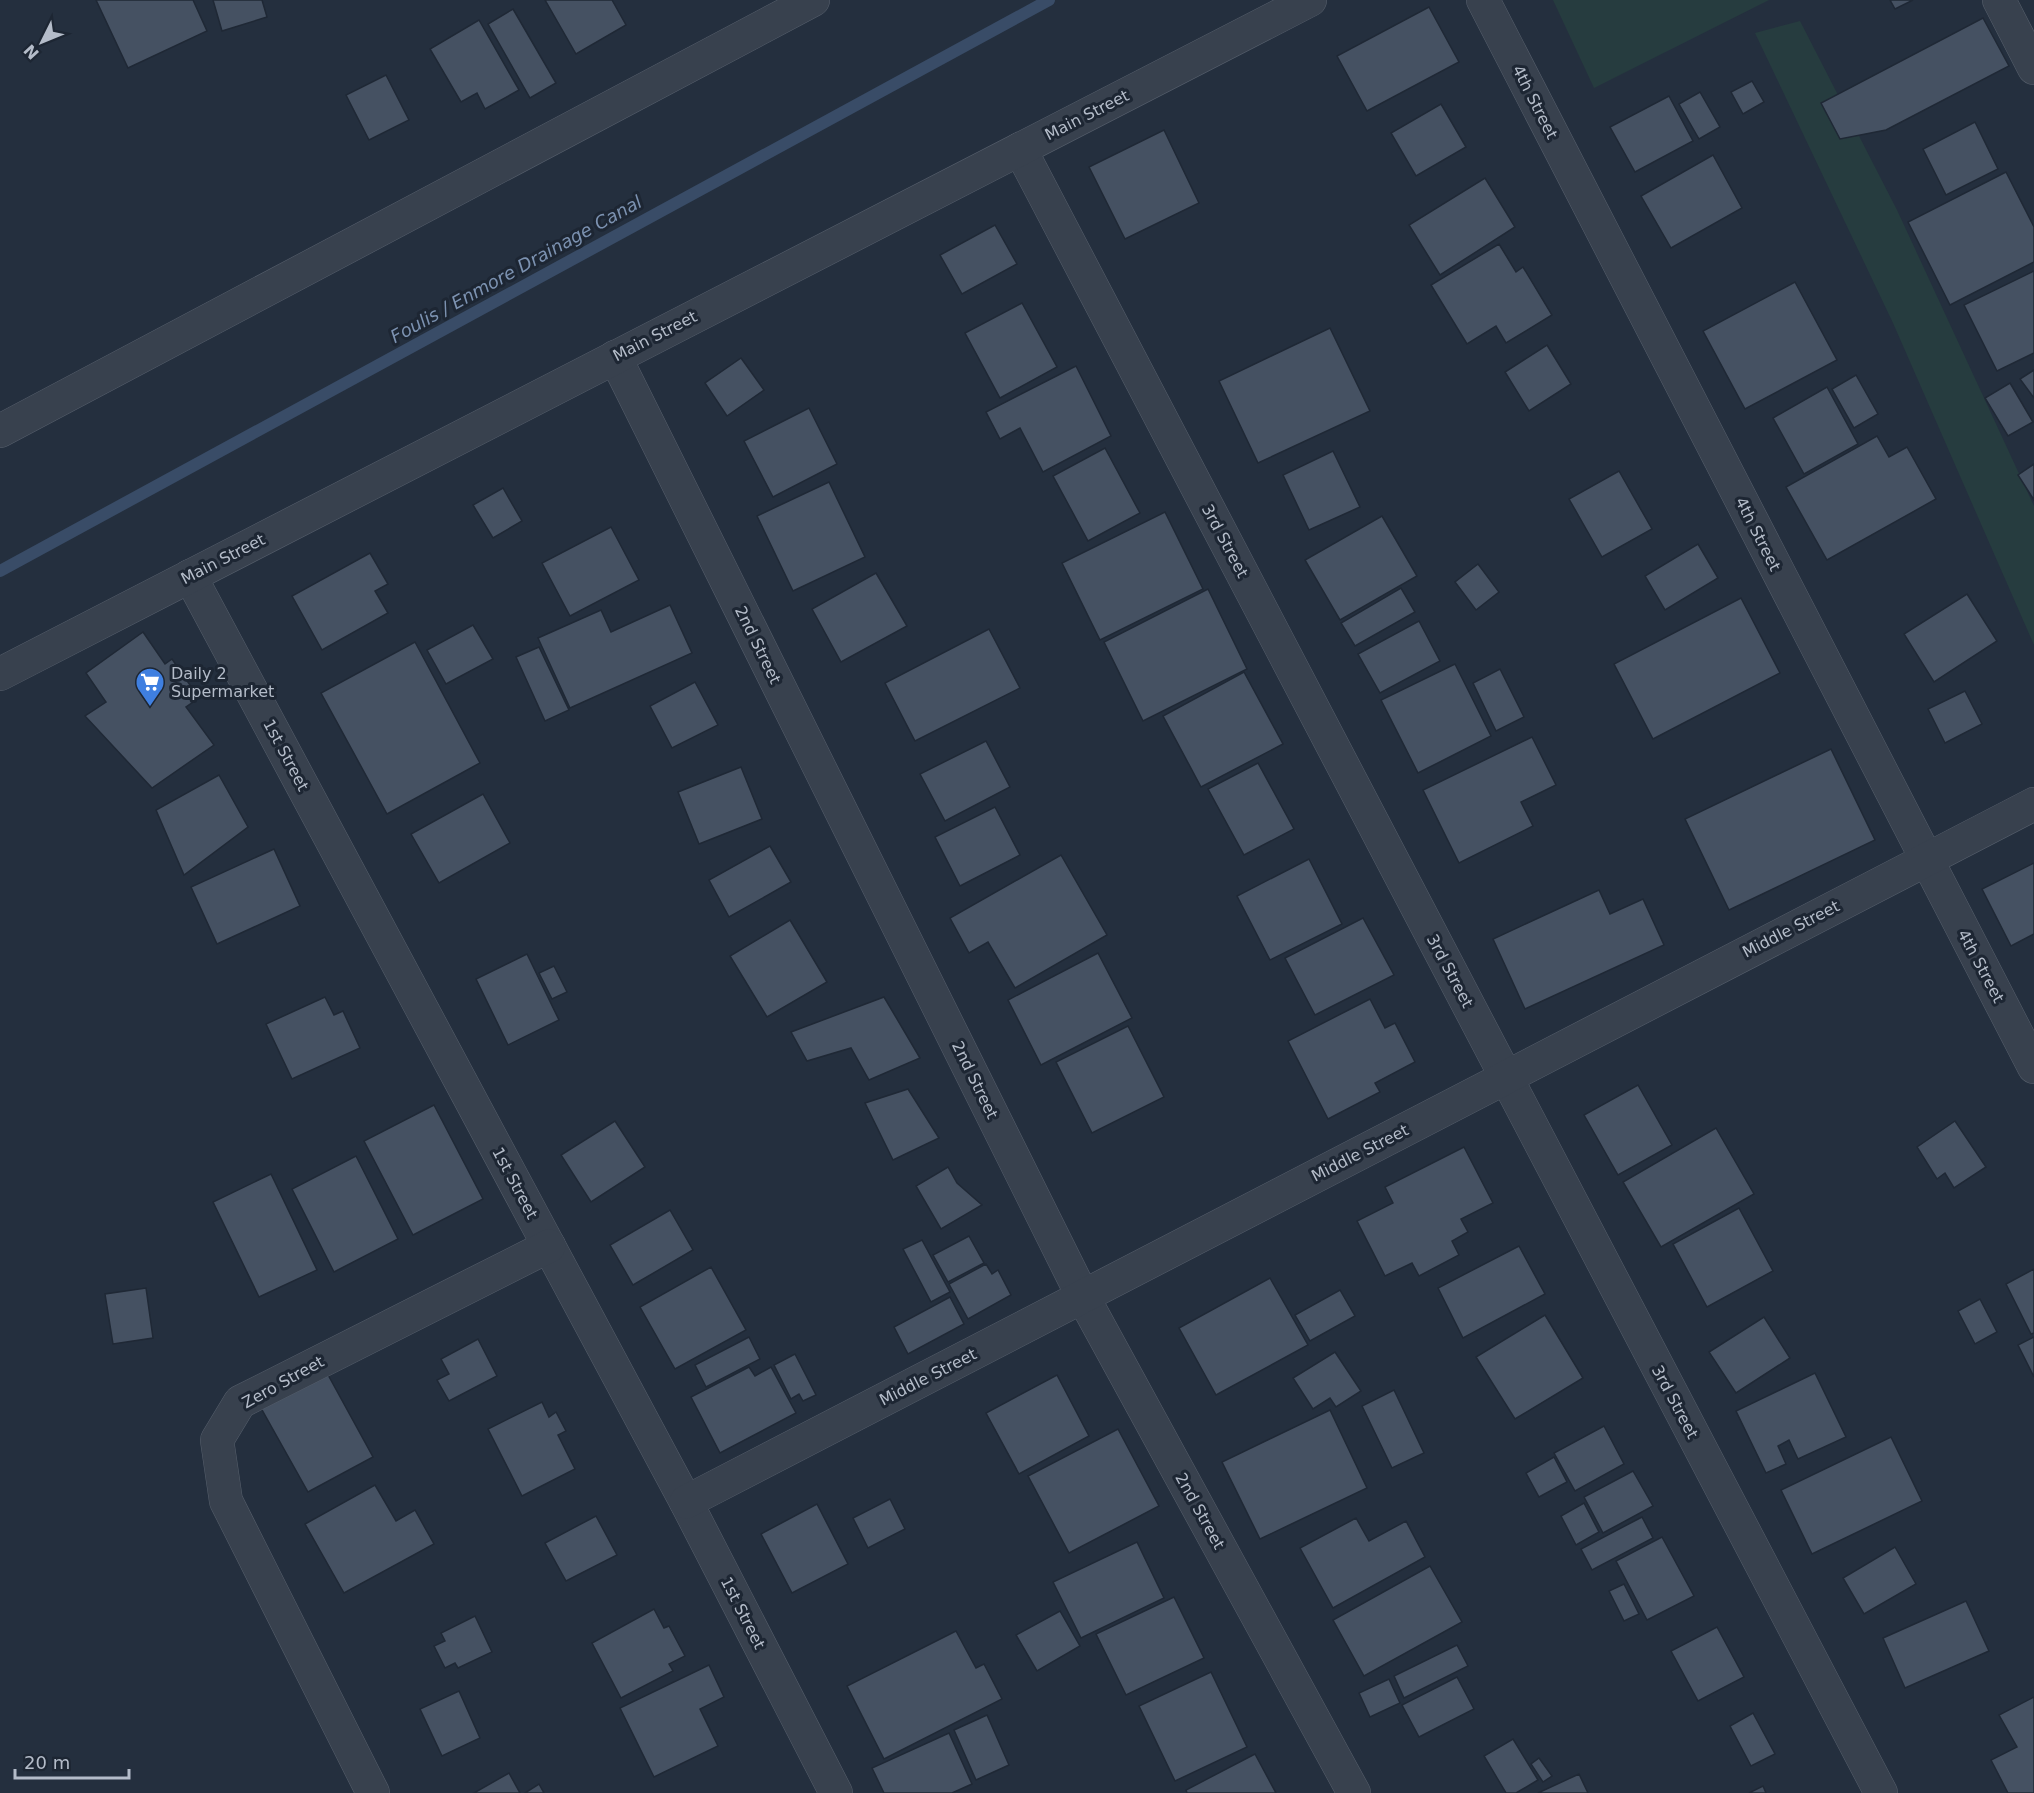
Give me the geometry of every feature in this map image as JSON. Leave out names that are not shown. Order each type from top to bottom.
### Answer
[{"type":"street","points":[[0,431],[813,0]]},
{"type":"street","name":"Main Street","points":[[0,674],[1310,0]]},
{"type":"street","name":"4th Street","points":[[1483,0],[2034,1067]]},
{"type":"street","points":[[2000,0],[2034,68]]},
{"type":"street","name":"3rd Street","points":[[1020,149],[1881,1793]]},
{"type":"street","name":"2nd Street","points":[[615,357],[1083,1297],[1354,1793]]},
{"type":"street","name":"1st Street","points":[[190,576],[686,1502],[836,1793]]},
{"type":"street","name":"Middle Street","points":[[686,1502],[2034,804]]},
{"type":"street","name":"Zero Street","points":[[373,1793],[226,1501],[218,1440],[240,1402],[549,1246]]},
{"type":"green space","points":[[1553,0],[1769,0],[1594,88]]},
{"type":"green space","points":[[1800,21],[1897,210],[2034,506],[2034,645],[1893,323],[1755,33]]},
{"type":"building","points":[[96,0],[193,0],[207,31],[128,68]]},
{"type":"building","points":[[213,0],[262,0],[267,17],[222,31]]},
{"type":"building","points":[[545,0],[612,0],[626,25],[576,54]]},
{"type":"building","points":[[1890,0],[1913,0],[1895,9]]},
{"type":"building","points":[[1429,7],[1459,62],[1367,111],[1337,56]]},
{"type":"building","points":[[513,9],[556,83],[530,98],[488,24]]},
{"type":"building","points":[[1983,18],[2009,66],[1886,130],[1840,139],[1821,103]]},
{"type":"building","points":[[479,20],[519,90],[485,109],[477,93],[461,102],[430,49]]},
{"type":"building","points":[[386,75],[409,120],[369,140],[346,95]]},
{"type":"building","points":[[1752,81],[1764,102],[1743,114],[1731,92]]},
{"type":"building","points":[[1700,92],[1720,127],[1699,139],[1679,104]]},
{"type":"building","points":[[1669,96],[1693,141],[1635,172],[1610,127]]},
{"type":"building","points":[[1441,104],[1466,147],[1416,176],[1391,133]]},
{"type":"building","points":[[1975,122],[1998,169],[1946,195],[1923,149]]},
{"type":"building","points":[[1164,130],[1199,203],[1125,239],[1089,167]]},
{"type":"building","points":[[1713,155],[1742,208],[1671,248],[1641,196]]},
{"type":"building","points":[[2006,172],[2034,227],[2034,262],[1950,305],[1908,222]]},
{"type":"building","points":[[1485,178],[1515,227],[1440,275],[1409,225]]},
{"type":"building","points":[[995,225],[1017,264],[962,294],[940,255]]},
{"type":"building","points":[[1499,244],[1516,272],[1523,267],[1552,315],[1506,343],[1496,326],[1467,344],[1431,285]]},
{"type":"building","points":[[2034,271],[2034,353],[1997,371],[1964,305]]},
{"type":"building","points":[[1795,282],[1837,360],[1745,409],[1703,331]]},
{"type":"building","points":[[1022,303],[1057,367],[1000,398],[965,333]]},
{"type":"building","points":[[1330,328],[1370,411],[1258,463],[1219,381]]},
{"type":"building","points":[[1547,345],[1571,384],[1529,411],[1505,372]]},
{"type":"building","points":[[741,358],[764,390],[727,416],[705,383]]},
{"type":"building","points":[[1076,366],[1111,436],[1043,472],[1020,428],[1000,439],[986,412]]},
{"type":"building","points":[[2034,370],[2034,398],[2020,379]]},
{"type":"building","points":[[1856,375],[1878,414],[1854,428],[1832,389]]},
{"type":"building","points":[[2010,383],[2033,422],[2008,436],[1985,398]]},
{"type":"building","points":[[1827,387],[1858,444],[1804,474],[1773,418]]},
{"type":"building","points":[[809,408],[837,464],[773,497],[744,441]]},
{"type":"building","points":[[1877,436],[1889,457],[1907,447],[1936,499],[1827,560],[1786,487]]},
{"type":"building","points":[[1105,448],[1140,513],[1088,541],[1053,476]]},
{"type":"building","points":[[1333,451],[1360,507],[1309,530],[1283,475]]},
{"type":"building","points":[[2034,464],[2034,500],[2018,475]]},
{"type":"building","points":[[1619,471],[1652,529],[1602,557],[1569,499]]},
{"type":"building","points":[[829,482],[865,557],[793,591],[757,516]]},
{"type":"building","points":[[503,488],[522,521],[493,538],[473,505]]},
{"type":"building","points":[[1165,512],[1203,589],[1100,640],[1062,563]]},
{"type":"building","points":[[1382,516],[1417,576],[1340,620],[1305,560]]},
{"type":"building","points":[[611,527],[639,580],[570,616],[542,563]]},
{"type":"building","points":[[1698,544],[1718,578],[1665,610],[1645,576]]},
{"type":"building","points":[[370,553],[388,584],[375,591],[388,613],[322,650],[292,596]]},
{"type":"building","points":[[1478,564],[1499,592],[1476,610],[1455,582]]},
{"type":"building","points":[[876,573],[907,626],[841,662],[812,609]]},
{"type":"building","points":[[1401,588],[1415,612],[1355,646],[1341,623]]},
{"type":"building","points":[[1208,589],[1247,669],[1143,721],[1104,642]]},
{"type":"building","points":[[1967,594],[1997,641],[1934,682],[1904,634]]},
{"type":"building","points":[[1741,598],[1780,673],[1653,739],[1614,664]]},
{"type":"building","points":[[670,605],[692,653],[570,708],[538,638],[601,610],[611,632]]},
{"type":"building","points":[[1419,621],[1440,661],[1380,693],[1358,654]]},
{"type":"building","points":[[473,625],[493,659],[446,684],[427,650]]},
{"type":"building","points":[[989,629],[1020,688],[915,741],[885,683]]},
{"type":"building","points":[[143,632],[165,664],[172,659],[199,698],[186,707],[214,745],[152,788],[85,716],[106,702],[86,673]]},
{"type":"building","points":[[415,642],[480,763],[387,814],[321,693]]},
{"type":"building","points":[[539,647],[569,710],[545,721],[516,657]]},
{"type":"building","points":[[1455,664],[1491,736],[1418,773],[1381,700]]},
{"type":"building","points":[[1500,669],[1524,717],[1496,731],[1473,683]]},
{"type":"building","points":[[1244,672],[1283,744],[1201,787],[1163,716]]},
{"type":"building","points":[[695,682],[718,725],[672,748],[650,706]]},
{"type":"building","points":[[1965,691],[1982,724],[1945,743],[1928,709]]},
{"type":"building","points":[[1532,737],[1556,785],[1521,802],[1533,826],[1459,863],[1423,790]]},
{"type":"building","points":[[986,741],[1010,787],[945,821],[920,774]]},
{"type":"building","points":[[1831,749],[1875,840],[1729,910],[1685,819]]},
{"type":"building","points":[[1258,763],[1294,829],[1244,855],[1208,789]]},
{"type":"building","points":[[741,767],[762,819],[699,844],[678,792]]},
{"type":"building","points":[[219,775],[248,827],[184,875],[156,810]]},
{"type":"building","points":[[483,794],[510,843],[439,883],[411,834]]},
{"type":"building","points":[[995,807],[1020,855],[960,886],[935,837]]},
{"type":"building","points":[[770,846],[791,882],[729,917],[709,880]]},
{"type":"building","points":[[274,849],[300,906],[217,944],[191,887]]},
{"type":"building","points":[[1061,855],[1107,935],[1015,988],[988,942],[969,953],[950,918]]},
{"type":"building","points":[[1309,859],[1342,924],[1270,960],[1237,896]]},
{"type":"building","points":[[2034,863],[2034,934],[2011,946],[1982,889]]},
{"type":"building","points":[[1599,890],[1610,914],[1643,899],[1664,945],[1525,1009],[1493,939]]},
{"type":"building","points":[[1363,918],[1394,975],[1315,1015],[1285,958]]},
{"type":"building","points":[[790,920],[827,982],[767,1017],[730,956]]},
{"type":"building","points":[[1098,953],[1132,1018],[1041,1065],[1008,1000]]},
{"type":"building","points":[[527,954],[559,1020],[508,1045],[476,979]]},
{"type":"building","points":[[554,966],[567,992],[552,999],[539,973]]},
{"type":"building","points":[[325,997],[334,1015],[343,1011],[360,1048],[292,1079],[266,1024]]},
{"type":"building","points":[[884,997],[920,1058],[869,1080],[851,1048],[807,1061],[791,1032]]},
{"type":"building","points":[[1370,999],[1385,1028],[1395,1023],[1415,1062],[1375,1083],[1380,1092],[1328,1119],[1288,1041]]},
{"type":"building","points":[[1128,1026],[1164,1097],[1092,1133],[1056,1062]]},
{"type":"building","points":[[1638,1085],[1672,1145],[1618,1175],[1584,1115]]},
{"type":"building","points":[[908,1089],[939,1138],[893,1160],[865,1103]]},
{"type":"building","points":[[434,1105],[483,1199],[413,1235],[364,1141]]},
{"type":"building","points":[[615,1121],[645,1167],[591,1202],[561,1155]]},
{"type":"building","points":[[1955,1121],[1986,1167],[1954,1188],[1945,1173],[1937,1179],[1917,1147]]},
{"type":"building","points":[[1716,1128],[1754,1194],[1661,1247],[1623,1182]]},
{"type":"building","points":[[1464,1147],[1493,1203],[1461,1219],[1468,1232],[1452,1241],[1459,1255],[1419,1276],[1412,1263],[1385,1276],[1357,1221],[1393,1203],[1385,1187]]},
{"type":"building","points":[[356,1156],[398,1239],[334,1272],[292,1189]]},
{"type":"building","points":[[948,1167],[957,1183],[982,1205],[941,1229],[916,1186]]},
{"type":"building","points":[[271,1174],[317,1270],[259,1297],[213,1202]]},
{"type":"building","points":[[1739,1208],[1773,1271],[1707,1307],[1673,1244]]},
{"type":"building","points":[[670,1210],[693,1250],[633,1285],[610,1245]]},
{"type":"building","points":[[969,1236],[984,1263],[948,1282],[933,1255]]},
{"type":"building","points":[[922,1240],[950,1292],[931,1302],[903,1249]]},
{"type":"building","points":[[1519,1246],[1545,1294],[1463,1338],[1438,1288]]},
{"type":"building","points":[[986,1264],[992,1274],[998,1270],[1011,1295],[968,1319],[949,1284]]},
{"type":"building","points":[[711,1267],[746,1330],[675,1369],[640,1307]]},
{"type":"building","points":[[2034,1269],[2034,1333],[2031,1334],[2006,1284]]},
{"type":"building","points":[[1270,1278],[1308,1345],[1216,1395],[1179,1328]]},
{"type":"building","points":[[146,1288],[153,1338],[113,1344],[105,1294]]},
{"type":"building","points":[[1340,1290],[1355,1316],[1310,1341],[1295,1315]]},
{"type":"building","points":[[950,1297],[964,1324],[908,1354],[894,1327]]},
{"type":"building","points":[[1980,1299],[1997,1332],[1975,1344],[1958,1311]]},
{"type":"building","points":[[1545,1315],[1583,1378],[1515,1419],[1476,1357]]},
{"type":"building","points":[[1764,1317],[1790,1358],[1736,1393],[1709,1352]]},
{"type":"building","points":[[749,1337],[760,1359],[706,1387],[695,1365]]},
{"type":"building","points":[[2034,1337],[2034,1377],[2018,1345]]},
{"type":"building","points":[[478,1339],[497,1376],[449,1401],[437,1380],[449,1374],[441,1359]]},
{"type":"building","points":[[1335,1352],[1361,1391],[1336,1407],[1330,1398],[1313,1409],[1293,1378]]},
{"type":"building","points":[[795,1354],[816,1395],[803,1401],[799,1394],[791,1399],[774,1365]]},
{"type":"building","points":[[749,1367],[755,1376],[771,1367],[796,1413],[720,1453],[691,1397]]},
{"type":"building","points":[[327,1373],[373,1457],[308,1492],[261,1408]]},
{"type":"building","points":[[1815,1373],[1846,1437],[1798,1459],[1789,1440],[1778,1446],[1786,1464],[1766,1473],[1736,1411]]},
{"type":"building","points":[[1057,1375],[1089,1436],[1019,1474],[986,1413]]},
{"type":"building","points":[[1394,1390],[1424,1453],[1392,1468],[1362,1406]]},
{"type":"building","points":[[542,1402],[549,1417],[556,1412],[566,1431],[558,1435],[575,1469],[522,1496],[488,1429]]},
{"type":"building","points":[[1330,1410],[1367,1488],[1260,1539],[1222,1462]]},
{"type":"building","points":[[1604,1426],[1624,1464],[1575,1491],[1554,1453]]},
{"type":"building","points":[[1118,1429],[1159,1506],[1069,1553],[1028,1476]]},
{"type":"building","points":[[1891,1437],[1922,1501],[1812,1554],[1781,1490]]},
{"type":"building","points":[[1554,1457],[1567,1482],[1539,1497],[1526,1473]]},
{"type":"building","points":[[1633,1471],[1653,1506],[1603,1533],[1584,1497]]},
{"type":"building","points":[[375,1485],[396,1521],[415,1510],[434,1544],[344,1593],[305,1524]]},
{"type":"building","points":[[890,1499],[905,1529],[868,1548],[853,1518]]},
{"type":"building","points":[[1584,1503],[1599,1532],[1576,1545],[1561,1516]]},
{"type":"building","points":[[817,1504],[848,1564],[792,1593],[761,1534]]},
{"type":"building","points":[[596,1516],[617,1555],[566,1581],[545,1543]]},
{"type":"building","points":[[1642,1517],[1653,1538],[1592,1570],[1581,1549]]},
{"type":"building","points":[[1356,1518],[1369,1541],[1406,1521],[1425,1557],[1333,1608],[1300,1548]]},
{"type":"building","points":[[1662,1537],[1694,1596],[1647,1620],[1616,1561]]},
{"type":"building","points":[[1137,1542],[1164,1598],[1081,1638],[1053,1582]]},
{"type":"building","points":[[1895,1547],[1916,1584],[1864,1614],[1843,1578]]},
{"type":"building","points":[[1430,1566],[1462,1622],[1364,1676],[1333,1620]]},
{"type":"building","points":[[1624,1584],[1639,1614],[1624,1621],[1609,1591]]},
{"type":"building","points":[[1174,1597],[1204,1658],[1126,1695],[1096,1634]]},
{"type":"building","points":[[1966,1601],[1989,1651],[1905,1688],[1883,1638]]},
{"type":"building","points":[[654,1609],[664,1628],[669,1626],[685,1656],[669,1664],[673,1671],[621,1698],[592,1643]]},
{"type":"building","points":[[1060,1611],[1080,1646],[1037,1671],[1016,1635]]},
{"type":"building","points":[[475,1616],[492,1652],[458,1668],[455,1663],[445,1668],[434,1646],[445,1641],[441,1633]]},
{"type":"building","points":[[1717,1627],[1744,1677],[1698,1701],[1671,1651]]},
{"type":"building","points":[[956,1631],[976,1668],[984,1664],[1002,1699],[884,1759],[847,1686]]},
{"type":"building","points":[[1457,1645],[1468,1666],[1404,1698],[1394,1676]]},
{"type":"building","points":[[709,1665],[724,1697],[700,1709],[718,1746],[654,1777],[620,1708]]},
{"type":"building","points":[[1211,1672],[1247,1747],[1175,1781],[1139,1706]]},
{"type":"building","points":[[1457,1677],[1474,1709],[1419,1737],[1402,1705]]},
{"type":"building","points":[[1389,1679],[1400,1703],[1370,1717],[1359,1693]]},
{"type":"building","points":[[459,1691],[480,1738],[442,1756],[420,1709]]},
{"type":"building","points":[[2034,1697],[2034,1793],[2008,1793],[1991,1760],[2017,1747],[1999,1715]]},
{"type":"building","points":[[1753,1713],[1775,1754],[1751,1766],[1730,1726]]},
{"type":"building","points":[[987,1715],[1009,1765],[976,1780],[954,1730]]},
{"type":"building","points":[[949,1733],[972,1784],[952,1793],[884,1793],[872,1768]]},
{"type":"building","points":[[1513,1739],[1538,1780],[1516,1793],[1506,1793],[1484,1756]]},
{"type":"building","points":[[1255,1754],[1276,1793],[1187,1793],[1186,1790]]},
{"type":"building","points":[[1539,1758],[1552,1776],[1543,1782],[1531,1764]]},
{"type":"building","points":[[509,1773],[520,1793],[474,1793]]},
{"type":"building","points":[[1579,1774],[1588,1793],[1538,1793]]},
{"type":"building","points":[[539,1784],[544,1793],[525,1793]]},
{"type":"building","points":[[1763,1786],[1766,1793],[1749,1793]]},
{"type":"waterway","name":"Foulis / Enmore Drainage Canal","points":[[0,571],[1049,0]]},
{"type":"place","name":"Daily 2 Supermarket","points":[[150,708]]}]
